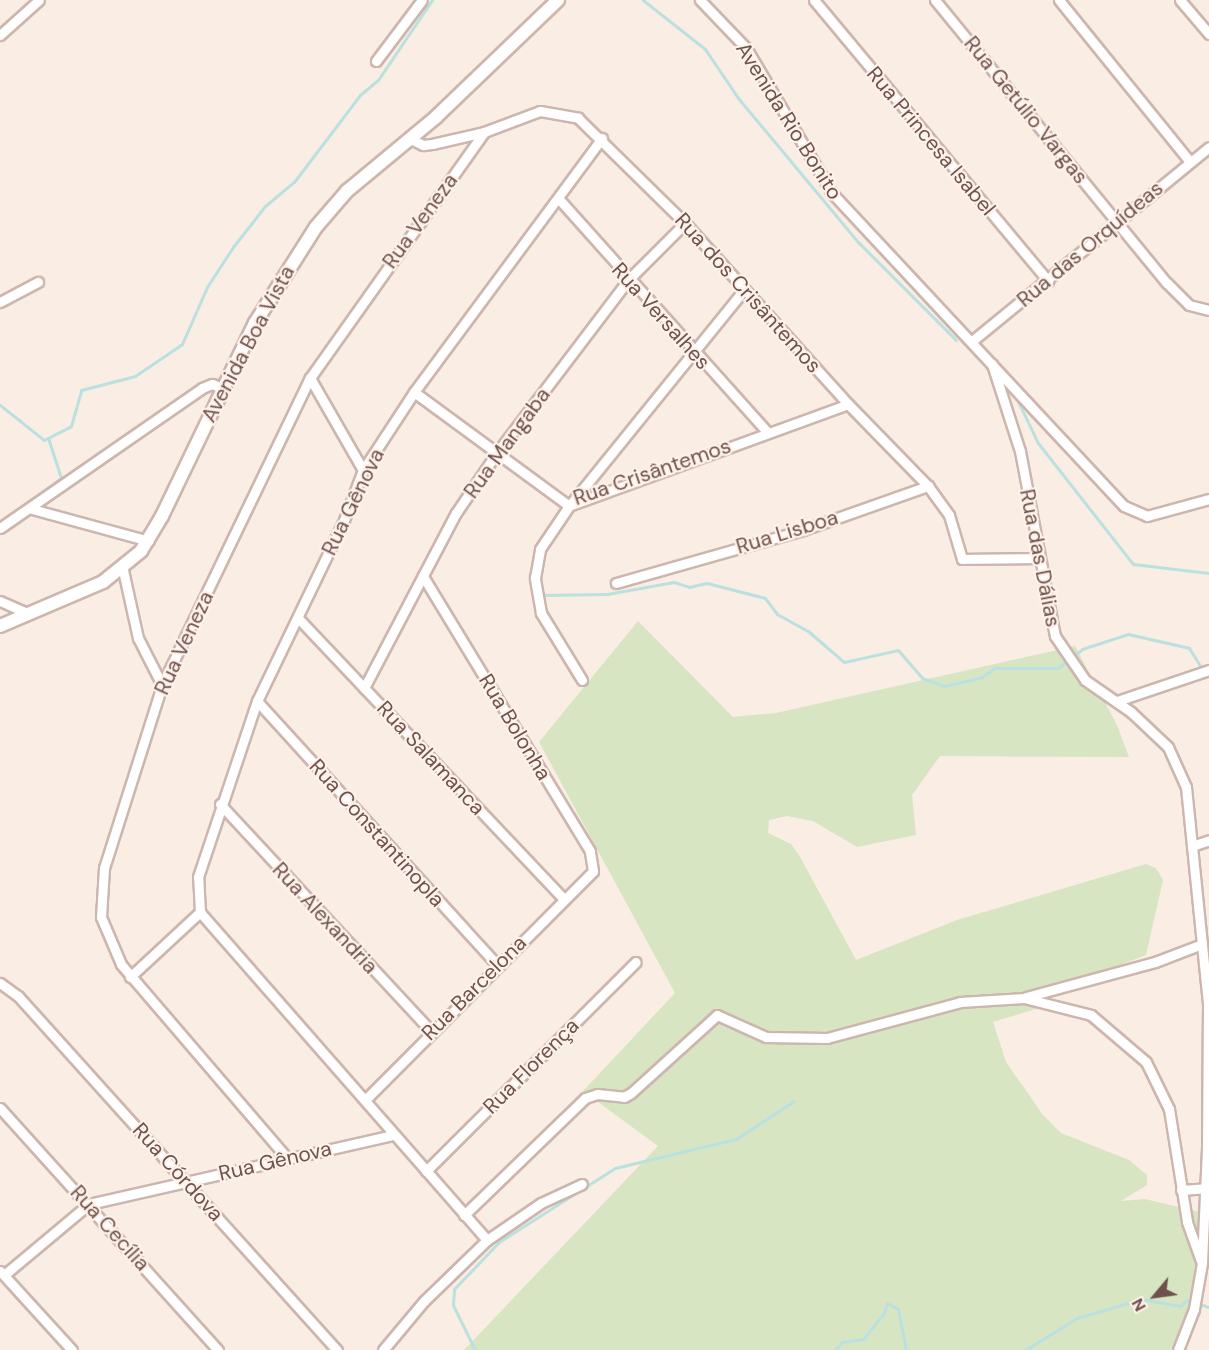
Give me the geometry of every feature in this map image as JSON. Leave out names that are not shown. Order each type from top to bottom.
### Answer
[{"type":"street","points":[[376,61],[422,0]]},
{"type":"street","name":"Avenida Boa Vista","points":[[0,626],[102,582],[123,570],[149,541],[255,323],[316,227],[347,191],[558,0]]},
{"type":"street","name":"Avenida Rio Bonito","points":[[700,0],[746,48],[831,192],[992,364]]},
{"type":"street","name":"Rua Princesa Isabel","points":[[814,0],[1048,281]]},
{"type":"street","name":"Rua Getúlio Vargas","points":[[935,0],[1180,297],[1189,305],[1209,310]]},
{"type":"street","points":[[1059,0],[1190,162]]},
{"type":"street","points":[[1180,0],[1209,34]]},
{"type":"street","points":[[0,35],[35,2]]},
{"type":"street","name":"Rua dos Crisântemos","points":[[408,138],[423,145],[484,132],[527,114],[551,111],[578,118],[602,138],[685,223],[848,404],[928,486],[949,515],[962,558],[1038,558]]},
{"type":"street","name":"Rua Veneza","points":[[288,1158],[130,977],[107,938],[100,896],[128,786],[162,686],[310,378],[484,132]]},
{"type":"street","name":"Rua Gênova","points":[[200,912],[198,877],[220,804],[257,701],[298,618],[363,470],[414,392],[602,138]]},
{"type":"street","name":"Rua das Orquídeas","points":[[974,344],[1117,221],[1209,147]]},
{"type":"street","name":"Rua Versalhes","points":[[558,198],[694,353],[767,432]]},
{"type":"street","name":"Rua Mangaba","points":[[364,688],[456,513],[496,454],[628,279],[685,223]]},
{"type":"street","points":[[0,302],[38,282]]},
{"type":"street","points":[[582,680],[549,629],[536,595],[535,564],[540,549],[569,506],[744,290]]},
{"type":"street","points":[[992,364],[1124,506],[1148,516],[1209,499]]},
{"type":"street","name":"Rua das Dálias","points":[[992,364],[1020,451],[1049,615],[1064,654],[1085,680],[1117,701],[1151,729],[1176,758],[1186,787],[1208,1005],[1208,1188],[1202,1263],[1194,1309],[1178,1350]]},
{"type":"street","points":[[310,378],[363,470]]},
{"type":"street","points":[[0,528],[32,509],[202,388],[212,384],[222,388]]},
{"type":"street","name":"Rua Crisântemos","points":[[414,392],[569,506],[848,404]]},
{"type":"street","name":"Rua Lisboa","points":[[616,583],[803,530],[928,486]]},
{"type":"street","points":[[32,509],[149,541]]},
{"type":"street","points":[[123,570],[138,638],[162,686]]},
{"type":"street","name":"Rua Bolonha","points":[[423,576],[590,851],[593,871],[586,879]]},
{"type":"street","points":[[0,601],[27,613]]},
{"type":"street","name":"Rua Salamanca","points":[[298,618],[564,900]]},
{"type":"street","points":[[1117,701],[1209,670]]},
{"type":"street","name":"Rua Constantinopla","points":[[257,701],[497,965]]},
{"type":"street","name":"Rua Alexandria","points":[[220,804],[431,1031]]},
{"type":"street","points":[[1192,846],[1209,840]]},
{"type":"street","name":"Rua Barcelona","points":[[365,1100],[497,965],[586,879]]},
{"type":"street","points":[[130,977],[200,912],[487,1240]]},
{"type":"street","points":[[464,1215],[585,1098],[597,1094],[624,1097],[631,1093],[717,1015],[766,1037],[827,1038],[960,1002],[1024,998],[1155,962],[1202,944]]},
{"type":"street","name":"Rua Florença","points":[[426,1171],[636,962]]},
{"type":"street","name":"Rua Córdova","points":[[0,983],[18,996],[337,1350]]},
{"type":"street","points":[[1024,998],[1091,1015],[1146,1062],[1169,1109],[1186,1222],[1202,1263]]},
{"type":"street","name":"Rua Cecília","points":[[0,1108],[89,1204],[218,1350]]},
{"type":"street","name":"Rua Gênova","points":[[2,1273],[89,1204],[393,1135]]},
{"type":"street","points":[[383,1350],[424,1301],[487,1240],[541,1203],[582,1184]]},
{"type":"street","points":[[1181,1190],[1208,1188]]},
{"type":"street","points":[[2,1273],[72,1350]]},
{"type":"green space","points":[[638,621],[733,717],[776,713],[1075,646],[1117,725],[1129,757],[940,756],[912,795],[916,835],[857,847],[813,821],[787,816],[769,820],[768,833],[791,844],[799,855],[856,960],[957,920],[1146,864],[1156,868],[1163,880],[1146,955],[1036,998],[1039,1008],[993,1022],[1006,1062],[1043,1115],[1061,1133],[1129,1160],[1147,1175],[1147,1185],[1121,1201],[1145,1199],[1208,1214],[1206,1243],[1181,1350],[464,1350],[658,1146],[583,1091],[675,993],[539,742]]},
{"type":"waterway","points":[[0,405],[44,440],[71,426],[81,390],[135,376],[182,344],[207,287],[233,247],[265,206],[294,182],[360,95],[378,80],[432,0]]},
{"type":"waterway","points":[[643,0],[705,49],[738,98],[859,243],[956,340]]},
{"type":"waterway","points":[[1014,393],[1038,443],[1133,564],[1209,573]]},
{"type":"waterway","points":[[0,522],[61,478],[48,438]]},
{"type":"waterway","points":[[543,595],[607,594],[674,582],[689,587],[707,583],[765,598],[777,614],[808,631],[844,662],[898,650],[922,678],[944,686],[982,677],[995,668],[1058,668],[1082,649],[1128,634],[1189,648],[1202,669]]},
{"type":"waterway","points":[[475,1350],[453,1305],[454,1289],[499,1242],[615,1168],[736,1139],[794,1101]]},
{"type":"waterway","points":[[1025,1350],[1077,1318],[1141,1299],[1180,1306],[1187,1300],[1209,1307]]},
{"type":"waterway","points":[[835,1350],[842,1342],[863,1339],[884,1313],[887,1303],[898,1309],[906,1350]]}]
